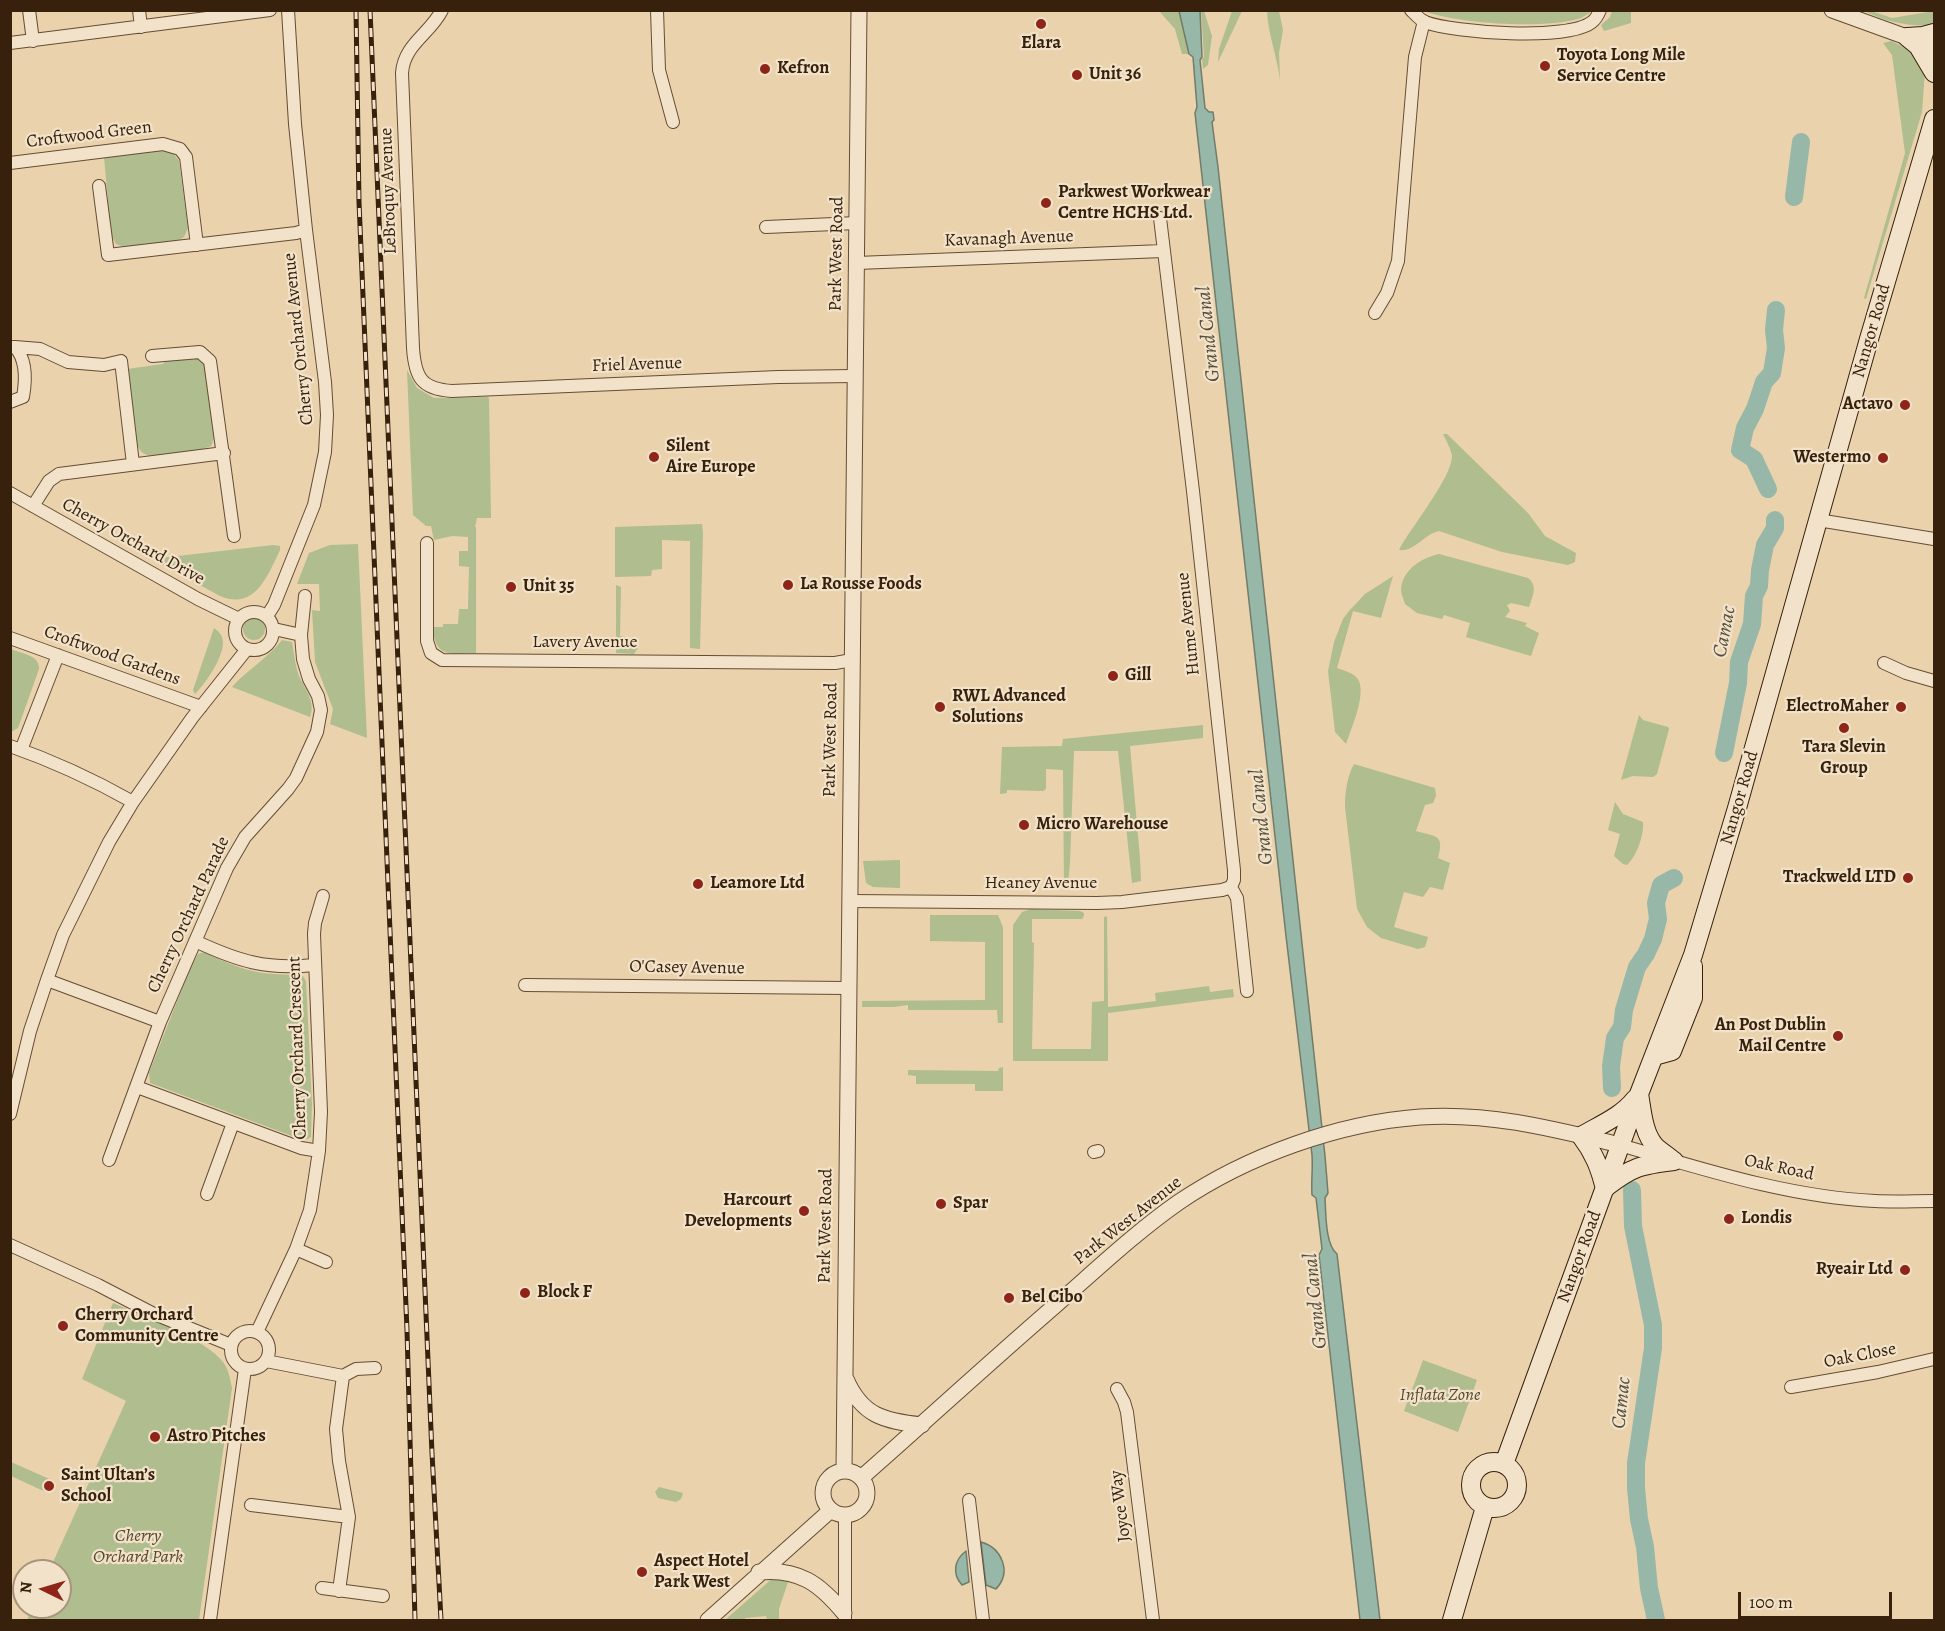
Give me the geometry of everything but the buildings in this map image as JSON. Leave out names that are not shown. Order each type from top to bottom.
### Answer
[{"type":"main road","points":[[1907,37],[1935,33]]},
{"type":"main road","points":[[1907,37],[1918,46],[1935,73]]},
{"type":"main road","name":"Nangor Road","points":[[1504,1464],[1559,1313],[1557,1290],[1573,1239],[1591,1226],[1693,955],[1935,119]]},
{"type":"main road","points":[[1639,1094],[1629,1106],[1581,1136],[1592,1150],[1600,1166],[1605,1189],[1623,1174],[1642,1165],[1674,1161]]},
{"type":"main road","points":[[1639,1094],[1642,1115],[1649,1137],[1655,1146],[1674,1161]]},
{"type":"main road","points":[[1490,1462],[1504,1464],[1515,1476],[1517,1484],[1513,1499],[1500,1508],[1485,1507],[1474,1497],[1471,1483],[1473,1476],[1482,1465],[1490,1462]]},
{"type":"main road","points":[[1452,1620],[1485,1507]]},
{"type":"street","points":[[29,10],[33,41]]},
{"type":"street","points":[[139,10],[141,27]]},
{"type":"street","points":[[14,43],[270,10]]},
{"type":"street","name":"Cherry Orchard Avenue","points":[[267,616],[274,605],[309,521],[325,452],[327,400],[295,124],[288,10]]},
{"type":"street","name":"LeBroquy Avenue","points":[[423,382],[414,363],[402,73],[407,52],[436,22],[442,10]]},
{"type":"street","points":[[657,10],[659,70],[673,122]]},
{"type":"street","name":"Park West Road","points":[[844,1470],[858,10]]},
{"type":"street","points":[[1411,10],[1424,21],[1454,28],[1530,34],[1580,27],[1592,22],[1600,10]]},
{"type":"street","points":[[1832,10],[1935,47]]},
{"type":"street","points":[[1375,313],[1390,287],[1398,261],[1415,57],[1424,21]]},
{"type":"street","name":"Croftwood Green","points":[[10,163],[163,144],[180,149],[186,157],[197,245]]},
{"type":"street","points":[[99,186],[108,255],[306,230]]},
{"type":"street","name":"Hume Avenue","points":[[1160,218],[1193,491],[1234,870],[1231,887],[1237,898],[1247,992]]},
{"type":"street","points":[[766,227],[857,223]]},
{"type":"street","name":"Kavanagh Avenue","points":[[857,263],[1163,251]]},
{"type":"street","points":[[10,402],[23,397],[25,383],[22,354],[13,347]]},
{"type":"street","points":[[13,347],[40,349],[68,363],[104,365],[121,361],[133,464]]},
{"type":"street","points":[[152,356],[200,352],[210,361],[234,536]]},
{"type":"street","name":"Friel Avenue","points":[[423,382],[437,390],[452,391],[778,377],[855,376]]},
{"type":"street","points":[[33,506],[49,481],[59,474],[224,453]]},
{"type":"street","name":"Cherry Orchard Drive","points":[[10,493],[198,599],[239,619]]},
{"type":"street","points":[[1818,520],[1935,539]]},
{"type":"street","name":"Lavery Avenue","points":[[427,543],[427,641],[431,653],[442,660],[836,663],[852,660]]},
{"type":"street","name":"Cherry Orchard Parade","points":[[109,1160],[160,1023],[237,848],[257,822],[288,789],[307,756],[316,732],[321,710],[318,696],[309,679],[303,659],[301,635],[305,596]]},
{"type":"street","points":[[252,611],[262,613],[271,621],[274,629],[273,637],[265,647],[259,650],[247,649],[242,646],[236,636],[236,625],[239,619],[252,611]]},
{"type":"street","points":[[274,629],[301,635]]},
{"type":"street","name":"Croftwood Gardens","points":[[10,638],[201,706]]},
{"type":"street","points":[[11,1105],[46,980],[63,935],[109,842],[133,802],[201,706],[247,649]]},
{"type":"street","points":[[58,656],[16,748],[108,788],[133,802]]},
{"type":"street","points":[[1884,663],[1906,673],[1935,681]]},
{"type":"street","name":"Heaney Avenue","points":[[849,901],[1122,902],[1222,891],[1231,887]]},
{"type":"street","name":"Cherry Orchard Crescent","points":[[257,1332],[296,1249],[310,1210],[319,1151],[321,1112],[314,964],[315,923],[323,896]]},
{"type":"street","points":[[195,940],[231,957],[255,964],[286,966],[314,964]]},
{"type":"street","points":[[46,980],[160,1023]]},
{"type":"street","name":"O'Casey Avenue","points":[[525,986],[848,988]]},
{"type":"street","points":[[137,1087],[301,1148],[319,1151]]},
{"type":"street","name":"Park West Avenue","points":[[861,1478],[1144,1230],[1180,1202],[1243,1165],[1291,1146],[1350,1128],[1386,1120],[1421,1116],[1471,1116],[1538,1126],[1620,1145]]},
{"type":"street","points":[[207,1194],[233,1124]]},
{"type":"street","name":"Oak Road","points":[[1620,1145],[1758,1183],[1810,1194],[1874,1201],[1935,1201]]},
{"type":"street","points":[[10,1245],[98,1285],[162,1318],[231,1345]]},
{"type":"street","points":[[296,1249],[326,1262]]},
{"type":"street","points":[[244,1331],[257,1332],[266,1339],[268,1356],[266,1361],[257,1368],[245,1369],[235,1362],[230,1351],[231,1345],[234,1339],[244,1331]]},
{"type":"street","name":"Oak Close","points":[[1791,1387],[1878,1372],[1935,1359]]},
{"type":"street","points":[[266,1361],[343,1376],[356,1369],[375,1368]]},
{"type":"street","points":[[210,1620],[245,1369]]},
{"type":"street","points":[[339,1591],[349,1517],[336,1429],[343,1376]]},
{"type":"street","points":[[845,1376],[860,1404],[871,1412],[890,1421],[921,1425]]},
{"type":"street","name":"Joyce Way","points":[[1117,1389],[1124,1402],[1130,1426],[1153,1620]]},
{"type":"street","points":[[708,1620],[759,1572],[838,1512],[858,1510],[863,1505],[867,1491],[861,1478],[844,1470],[830,1476],[823,1489],[823,1497],[838,1512],[845,1617]]},
{"type":"street","points":[[969,1500],[984,1620]]},
{"type":"street","points":[[251,1505],[349,1517]]},
{"type":"street","points":[[759,1572],[793,1573],[804,1578],[825,1593],[845,1617]]},
{"type":"street","points":[[322,1588],[383,1596]]},
{"type":"green space","points":[[1159,11],[1181,11],[1189,54],[1182,54],[1175,29]]},
{"type":"green space","points":[[1201,11],[1204,11],[1212,36],[1208,65],[1203,69],[1202,59],[1204,57]]},
{"type":"green space","points":[[1232,11],[1242,11],[1218,62],[1219,49]]},
{"type":"green space","points":[[1267,11],[1279,11],[1283,30],[1279,53],[1280,80],[1269,28]]},
{"type":"green space","points":[[1424,11],[1593,11],[1580,18],[1563,22],[1501,24],[1457,19]]},
{"type":"green space","points":[[1612,11],[1631,11],[1631,23],[1604,31],[1601,25],[1610,17]]},
{"type":"green space","points":[[1864,11],[1892,18],[1934,11],[1934,25],[1898,23]]},
{"type":"green space","points":[[1891,41],[1911,50],[1925,71],[1922,112],[1866,299],[1864,298],[1905,153],[1892,55],[1883,43]]},
{"type":"green space","points":[[166,150],[174,154],[179,161],[188,228],[184,237],[176,242],[127,248],[116,244],[111,234],[104,157]]},
{"type":"green space","points":[[195,357],[203,362],[207,370],[215,436],[211,446],[166,456],[143,453],[137,445],[127,369]]},
{"type":"green space","points":[[407,370],[417,388],[434,398],[488,397],[489,399],[491,518],[477,518],[475,527],[476,653],[445,652],[440,649],[434,637],[433,627],[458,624],[459,609],[468,609],[469,567],[459,566],[459,551],[468,551],[468,537],[452,536],[434,540],[431,526],[426,526],[413,515]]},
{"type":"green space","points":[[1443,434],[1447,434],[1528,513],[1545,536],[1576,553],[1575,562],[1568,565],[1502,552],[1439,531],[1415,546],[1399,550],[1438,490],[1450,465],[1452,456]]},
{"type":"green space","points":[[702,524],[700,649],[690,648],[690,541],[662,540],[662,569],[652,570],[651,576],[615,577],[615,527]]},
{"type":"green space","points":[[358,544],[367,738],[330,724],[333,709],[315,662],[312,610],[320,611],[319,584],[297,584],[309,553],[330,545]]},
{"type":"green space","points":[[280,546],[280,550],[265,579],[251,595],[242,599],[220,596],[152,559]]},
{"type":"green space","points":[[1439,554],[1528,578],[1531,581],[1534,591],[1529,607],[1511,603],[1507,605],[1510,611],[1505,617],[1527,623],[1525,626],[1539,633],[1531,656],[1466,637],[1470,623],[1444,615],[1442,619],[1417,613],[1405,604],[1401,589],[1409,570],[1426,558]]},
{"type":"green space","points":[[1393,576],[1381,618],[1353,611],[1337,668],[1355,676],[1361,689],[1355,719],[1346,744],[1335,732],[1328,671],[1334,642],[1343,619],[1349,611],[1365,594]]},
{"type":"green space","points":[[616,585],[621,587],[620,636],[636,639],[638,648],[634,654],[616,653]]},
{"type":"green space","points":[[254,618],[262,621],[265,629],[262,637],[254,640],[246,637],[243,629],[246,621]]},
{"type":"green space","points":[[214,628],[221,635],[222,649],[210,675],[195,694],[193,690]]},
{"type":"green space","points":[[282,640],[292,642],[299,676],[311,701],[310,717],[232,687]]},
{"type":"green space","points":[[11,649],[33,658],[39,664],[39,669],[18,728],[11,732]]},
{"type":"green space","points":[[1639,715],[1643,720],[1669,729],[1657,774],[1653,777],[1633,776],[1621,780]]},
{"type":"green space","points":[[1203,725],[1203,738],[1130,746],[1141,881],[1132,883],[1118,751],[1074,751],[1068,884],[1071,890],[1064,890],[1063,770],[1046,769],[1046,789],[1043,791],[1007,790],[1007,793],[1000,794],[1002,747],[1062,746],[1063,739]]},
{"type":"green space","points":[[1354,764],[1435,788],[1436,796],[1433,803],[1425,805],[1416,831],[1437,837],[1440,844],[1438,858],[1450,863],[1443,890],[1430,887],[1423,897],[1404,892],[1394,927],[1428,937],[1425,947],[1418,949],[1381,938],[1367,927],[1357,909],[1345,807],[1347,785]]},
{"type":"green space","points":[[1615,802],[1623,814],[1643,822],[1639,845],[1627,865],[1614,856],[1620,834],[1608,830]]},
{"type":"green space","points":[[900,860],[900,888],[873,887],[866,883],[863,861]]},
{"type":"green space","points":[[1031,909],[1084,913],[1082,919],[1032,919],[1032,942],[1034,943],[1032,1049],[1091,1049],[1092,1002],[1104,1001],[1104,917],[1107,916],[1108,1007],[1156,1001],[1155,993],[1209,986],[1210,992],[1233,989],[1234,997],[1108,1013],[1108,1061],[1013,1061],[1013,925],[1022,912]]},
{"type":"green space","points":[[930,915],[998,915],[1003,927],[1003,1023],[998,1023],[997,1010],[908,1010],[908,1005],[862,1007],[862,1001],[985,1000],[985,942],[930,941]]},
{"type":"green space","points":[[204,952],[247,970],[303,976],[306,981],[312,1104],[311,1137],[308,1139],[292,1136],[150,1083],[149,1073],[190,968],[198,954]]},
{"type":"green space","points":[[1003,1067],[1003,1091],[975,1091],[975,1084],[916,1084],[916,1076],[908,1075],[908,1070],[998,1071]]},
{"type":"green space","name":"Cherry Orchard Park","points":[[113,1303],[188,1336],[215,1353],[227,1368],[232,1388],[199,1620],[27,1620],[72,1619],[72,1559],[54,1559],[126,1401],[82,1379]]},
{"type":"green space","name":"Inflata Zone","points":[[1423,1360],[1477,1380],[1458,1432],[1404,1411]]},
{"type":"green space","points":[[11,1462],[54,1481],[48,1493],[11,1476]]},
{"type":"green space","points":[[659,1487],[683,1493],[681,1499],[676,1502],[658,1498],[655,1492]]},
{"type":"green space","points":[[775,1576],[790,1576],[779,1609],[779,1620],[767,1620],[766,1616],[745,1618],[745,1620],[725,1620]]},
{"type":"shaded area","points":[[1179,11],[1200,11],[1202,57],[1200,60],[1205,108],[1213,112],[1214,120],[1212,122],[1325,1156],[1328,1193],[1325,1198],[1327,1228],[1330,1243],[1337,1254],[1380,1620],[1360,1620],[1319,1255],[1322,1249],[1316,1198],[1312,1195],[1312,1155],[1195,113],[1197,107],[1193,57],[1189,54]]},
{"type":"shaded area","points":[[981,1542],[994,1549],[1002,1561],[1003,1575],[996,1589],[986,1585]]},
{"type":"shaded area","points":[[966,1551],[969,1582],[962,1585],[957,1576],[956,1567]]},
{"type":"waterway","name":"Camac","points":[[1794,197],[1801,142]]},
{"type":"waterway","name":"Camac","points":[[1768,489],[1754,459],[1740,450],[1745,428],[1755,409],[1764,382],[1772,373],[1776,348],[1774,330],[1776,310]]},
{"type":"waterway","name":"Camac","points":[[1724,753],[1738,683],[1739,662],[1752,624],[1754,596],[1759,586],[1765,545],[1775,528],[1775,520]]},
{"type":"waterway","name":"Camac","points":[[1612,1088],[1611,1066],[1615,1038],[1622,1027],[1624,1010],[1637,967],[1653,939],[1658,919],[1656,903],[1661,885],[1674,878]]},
{"type":"waterway","name":"Camac","points":[[1632,1190],[1633,1226],[1653,1325],[1653,1348],[1636,1463],[1636,1488],[1649,1588],[1656,1620]]},
{"type":"railway","points":[[356,10],[359,202],[407,1330],[415,1620]]},
{"type":"railway","points":[[370,10],[441,1620]]},
{"type":"place","name":"Elara","points":[[1041,24]]},
{"type":"place","name":"Toyota Long Mile Service Centre","points":[[1545,66]]},
{"type":"place","name":"Kefron","points":[[765,69]]},
{"type":"place","name":"Unit 36","points":[[1077,75]]},
{"type":"place","name":"Parkwest Workwear Centre HCHS Ltd.","points":[[1046,203]]},
{"type":"place","name":"Actavo","points":[[1905,405]]},
{"type":"place","name":"Silent Aire Europe","points":[[654,457]]},
{"type":"place","name":"Westermo","points":[[1883,458]]},
{"type":"place","name":"La Rousse Foods","points":[[788,585]]},
{"type":"place","name":"Unit 35","points":[[511,587]]},
{"type":"place","name":"Gill","points":[[1113,676]]},
{"type":"place","name":"RWL Advanced Solutions","points":[[940,707]]},
{"type":"place","name":"ElectroMaher","points":[[1901,707]]},
{"type":"place","name":"Tara Slevin Group","points":[[1844,728]]},
{"type":"place","name":"Micro Warehouse","points":[[1024,825]]},
{"type":"place","name":"Trackweld LTD","points":[[1908,878]]},
{"type":"place","name":"Leamore Ltd","points":[[698,884]]},
{"type":"place","name":"An Post Dublin Mail Centre","points":[[1838,1036]]},
{"type":"place","name":"Spar","points":[[941,1204]]},
{"type":"place","name":"Harcourt Developments","points":[[804,1211]]},
{"type":"place","name":"Londis","points":[[1729,1219]]},
{"type":"place","name":"Ryeair Ltd","points":[[1905,1270]]},
{"type":"place","name":"Block F","points":[[525,1293]]},
{"type":"place","name":"Bel Cibo","points":[[1009,1298]]},
{"type":"place","name":"Cherry Orchard Community Centre","points":[[63,1326]]},
{"type":"place","name":"Astro Pitches","points":[[155,1437]]},
{"type":"place","name":"Saint Ultan’s School","points":[[49,1486]]},
{"type":"place","name":"Aspect Hotel Park West","points":[[642,1572]]},
{"type":"water label","name":"Grand Canal","points":[[1209,334]]},
{"type":"water label","name":"Grand Canal","points":[[1262,817]]},
{"type":"water label","name":"Grand Canal","points":[[1316,1301]]}]
